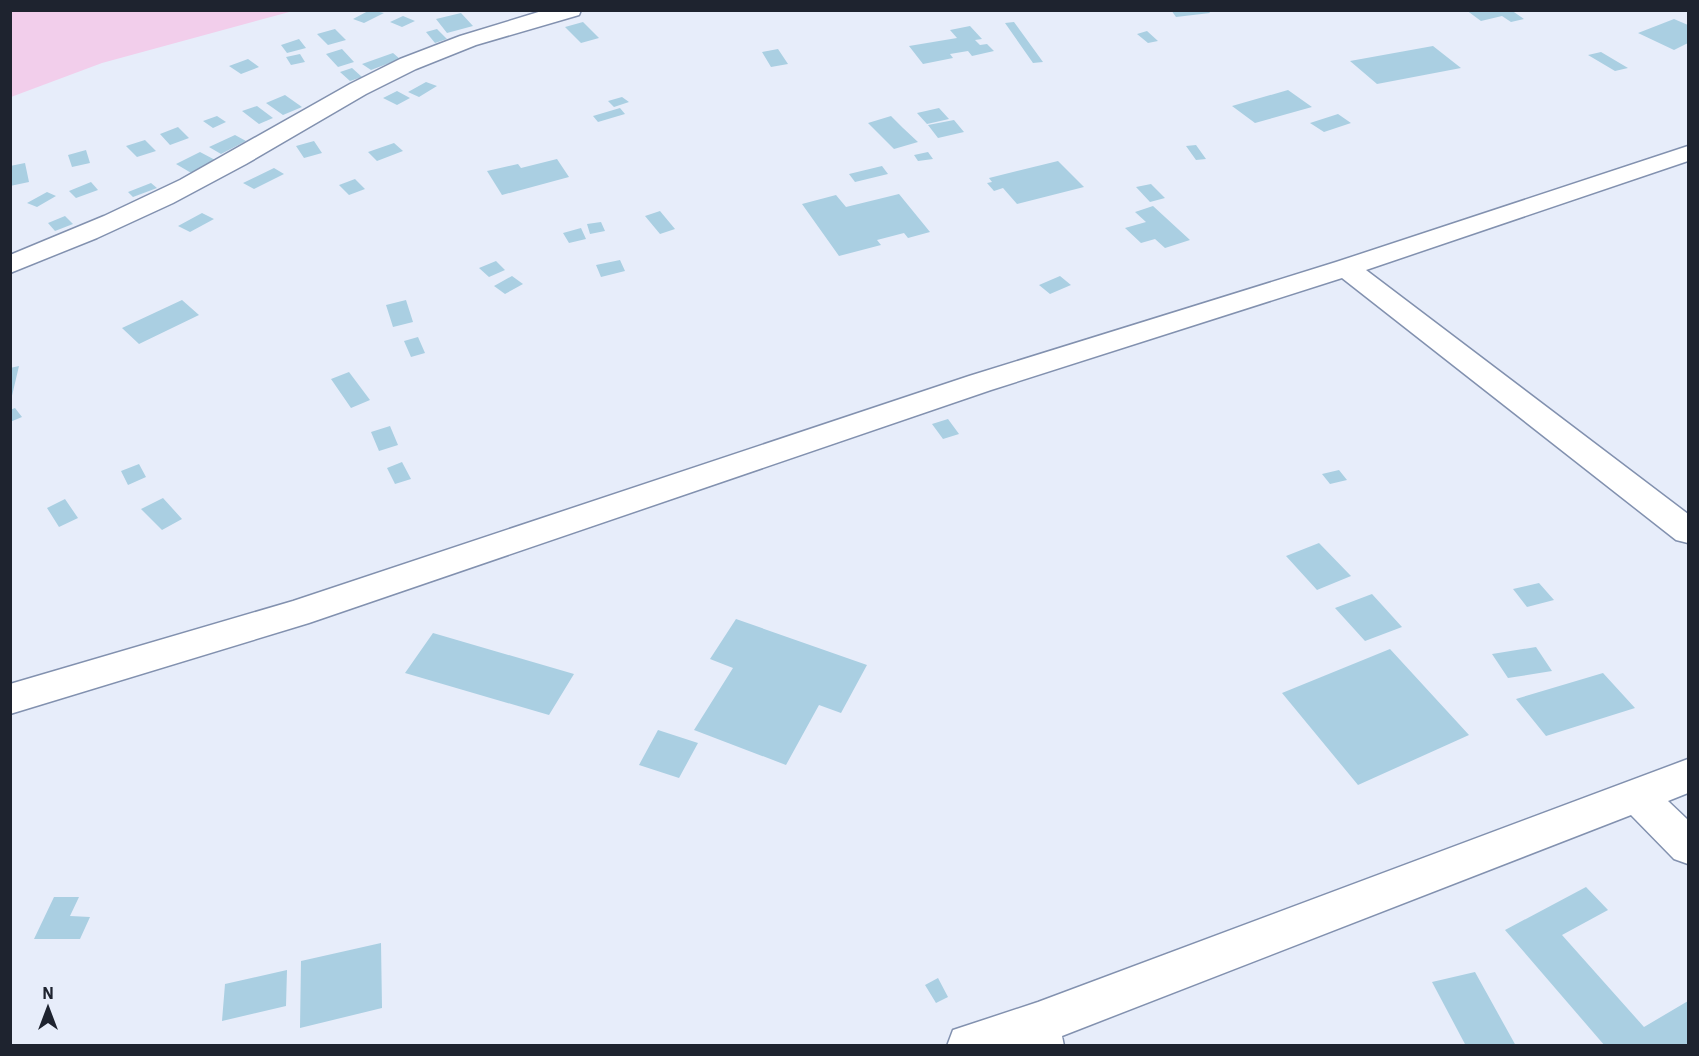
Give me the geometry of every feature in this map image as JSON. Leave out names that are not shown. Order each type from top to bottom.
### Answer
[{"type":"main road","points":[[10,265],[99,229],[212,173],[362,86],[407,64],[473,39],[572,10]]},
{"type":"main road","points":[[10,699],[297,613],[980,383],[1346,268],[1689,153]]},
{"type":"main road","points":[[1346,268],[1689,531]]},
{"type":"main road","points":[[969,1046],[1040,1035],[1689,776]]},
{"type":"main road","points":[[1638,797],[1689,846]]},
{"type":"shaded area","points":[[11,10],[293,11],[102,63],[11,97]]},
{"type":"building","points":[[370,10],[384,13],[364,23],[353,19]]},
{"type":"building","points":[[1171,10],[1208,10],[1210,13],[1176,17]]},
{"type":"building","points":[[1466,10],[1511,10],[1524,19],[1511,22],[1502,16],[1481,21]]},
{"type":"building","points":[[461,13],[473,26],[447,33],[436,19]]},
{"type":"building","points":[[403,16],[415,21],[402,27],[390,22]]},
{"type":"building","points":[[1674,19],[1688,25],[1688,43],[1674,50],[1638,33]]},
{"type":"building","points":[[583,22],[599,38],[581,43],[565,27]]},
{"type":"building","points":[[1014,22],[1043,62],[1033,63],[1005,23]]},
{"type":"building","points":[[970,26],[982,39],[975,40],[980,45],[987,44],[994,51],[972,56],[968,51],[950,54],[953,58],[923,64],[909,46],[957,38],[950,30]]},
{"type":"building","points":[[335,29],[346,40],[328,45],[317,34]]},
{"type":"building","points":[[437,29],[447,39],[435,43],[426,32]]},
{"type":"building","points":[[1147,31],[1158,41],[1148,43],[1137,34]]},
{"type":"building","points":[[299,39],[306,48],[287,53],[281,45]]},
{"type":"building","points":[[1433,46],[1461,68],[1377,84],[1350,61]]},
{"type":"building","points":[[342,49],[354,62],[338,67],[326,54]]},
{"type":"building","points":[[778,49],[788,64],[771,67],[762,52]]},
{"type":"building","points":[[1601,52],[1628,68],[1615,71],[1588,55]]},
{"type":"building","points":[[393,53],[400,59],[371,70],[362,64]]},
{"type":"building","points":[[300,54],[305,62],[291,65],[286,57]]},
{"type":"building","points":[[248,59],[259,67],[241,74],[229,66]]},
{"type":"building","points":[[352,68],[362,77],[350,81],[340,72]]},
{"type":"building","points":[[426,82],[437,86],[419,97],[408,92]]},
{"type":"building","points":[[1288,90],[1312,107],[1255,123],[1232,106]]},
{"type":"building","points":[[397,91],[410,98],[397,105],[383,98]]},
{"type":"building","points":[[285,95],[302,107],[283,115],[266,103]]},
{"type":"building","points":[[622,97],[629,102],[614,107],[608,101]]},
{"type":"building","points":[[257,106],[273,118],[259,124],[242,111]]},
{"type":"building","points":[[620,108],[625,114],[598,122],[593,116]]},
{"type":"building","points":[[939,108],[949,119],[927,124],[917,113]]},
{"type":"building","points":[[1338,114],[1351,123],[1324,132],[1310,123]]},
{"type":"building","points":[[217,116],[226,122],[213,128],[203,121]]},
{"type":"building","points":[[891,116],[918,142],[894,149],[868,123]]},
{"type":"building","points":[[954,120],[964,132],[938,138],[928,125]]},
{"type":"building","points":[[178,127],[189,138],[170,145],[160,134]]},
{"type":"building","points":[[235,135],[246,141],[221,154],[209,147]]},
{"type":"building","points":[[145,140],[156,151],[137,157],[126,146]]},
{"type":"building","points":[[314,141],[322,153],[304,158],[296,146]]},
{"type":"building","points":[[394,143],[403,151],[377,161],[368,152]]},
{"type":"building","points":[[1196,145],[1206,159],[1196,160],[1186,146]]},
{"type":"building","points":[[86,150],[90,163],[72,167],[68,155]]},
{"type":"building","points":[[200,152],[217,161],[193,174],[176,164]]},
{"type":"building","points":[[928,152],[933,159],[918,161],[914,155]]},
{"type":"building","points":[[557,159],[569,177],[502,195],[487,171],[518,164],[521,168]]},
{"type":"building","points":[[1058,161],[1084,187],[1017,204],[1003,188],[994,191],[987,183],[992,182],[989,178]]},
{"type":"building","points":[[25,163],[29,182],[10,186],[10,166]]},
{"type":"building","points":[[882,166],[888,174],[855,182],[849,174]]},
{"type":"building","points":[[274,168],[284,174],[254,189],[243,183]]},
{"type":"building","points":[[355,179],[365,189],[349,195],[339,185]]},
{"type":"building","points":[[91,182],[98,190],[76,198],[69,191]]},
{"type":"building","points":[[151,183],[157,188],[133,197],[128,192]]},
{"type":"building","points":[[1151,184],[1165,198],[1150,202],[1136,187]]},
{"type":"building","points":[[47,192],[56,196],[37,207],[27,203]]},
{"type":"building","points":[[899,194],[930,232],[908,238],[904,233],[877,240],[881,245],[839,256],[802,204],[836,195],[846,207]]},
{"type":"building","points":[[1153,206],[1190,240],[1165,248],[1155,239],[1141,243],[1125,228],[1146,222],[1135,212]]},
{"type":"building","points":[[660,211],[675,229],[660,234],[645,216]]},
{"type":"building","points":[[202,213],[214,219],[190,232],[178,226]]},
{"type":"building","points":[[65,216],[73,224],[55,231],[48,223]]},
{"type":"building","points":[[601,222],[605,231],[590,234],[587,224]]},
{"type":"building","points":[[581,228],[586,239],[569,243],[563,233]]},
{"type":"building","points":[[620,260],[625,271],[601,277],[596,265]]},
{"type":"building","points":[[496,261],[505,270],[489,277],[479,268]]},
{"type":"building","points":[[512,276],[523,284],[505,294],[494,286]]},
{"type":"building","points":[[1060,276],[1071,285],[1050,294],[1039,285]]},
{"type":"building","points":[[182,300],[199,315],[139,344],[122,328]]},
{"type":"building","points":[[406,300],[413,322],[393,327],[386,305]]},
{"type":"building","points":[[418,337],[425,353],[411,357],[404,341]]},
{"type":"building","points":[[19,366],[11,400],[10,400],[10,368]]},
{"type":"building","points":[[349,372],[370,400],[351,408],[331,379]]},
{"type":"building","points":[[15,408],[22,417],[10,422],[10,410]]},
{"type":"building","points":[[948,419],[959,434],[943,439],[932,424]]},
{"type":"building","points":[[390,426],[398,445],[379,451],[371,432]]},
{"type":"building","points":[[402,462],[411,479],[395,484],[387,468]]},
{"type":"building","points":[[139,464],[146,477],[128,485],[121,471]]},
{"type":"building","points":[[1339,470],[1347,480],[1330,484],[1322,474]]},
{"type":"building","points":[[163,498],[182,519],[162,530],[141,509]]},
{"type":"building","points":[[65,499],[78,518],[59,527],[47,508]]},
{"type":"building","points":[[1319,543],[1351,576],[1317,590],[1286,556]]},
{"type":"building","points":[[1539,583],[1554,600],[1527,607],[1513,589]]},
{"type":"building","points":[[1372,594],[1402,627],[1365,641],[1335,608]]},
{"type":"building","points":[[736,619],[867,665],[841,713],[819,705],[786,765],[694,730],[733,668],[710,659]]},
{"type":"building","points":[[433,633],[574,674],[549,715],[405,673]]},
{"type":"building","points":[[1536,647],[1552,671],[1508,678],[1492,654]]},
{"type":"building","points":[[1390,649],[1469,735],[1358,785],[1282,693]]},
{"type":"building","points":[[1603,673],[1635,708],[1546,736],[1516,699]]},
{"type":"building","points":[[658,730],[698,743],[679,778],[639,765]]},
{"type":"building","points":[[1586,887],[1608,910],[1562,935],[1644,1027],[1688,1001],[1688,1046],[1605,1046],[1505,930]]},
{"type":"building","points":[[54,897],[79,897],[70,916],[90,917],[80,939],[34,939]]},
{"type":"building","points":[[381,943],[382,1008],[300,1028],[301,961]]},
{"type":"building","points":[[287,970],[286,1006],[222,1021],[225,984]]},
{"type":"building","points":[[1475,972],[1516,1046],[1466,1046],[1432,982]]},
{"type":"building","points":[[938,978],[948,997],[936,1003],[925,985]]}]
